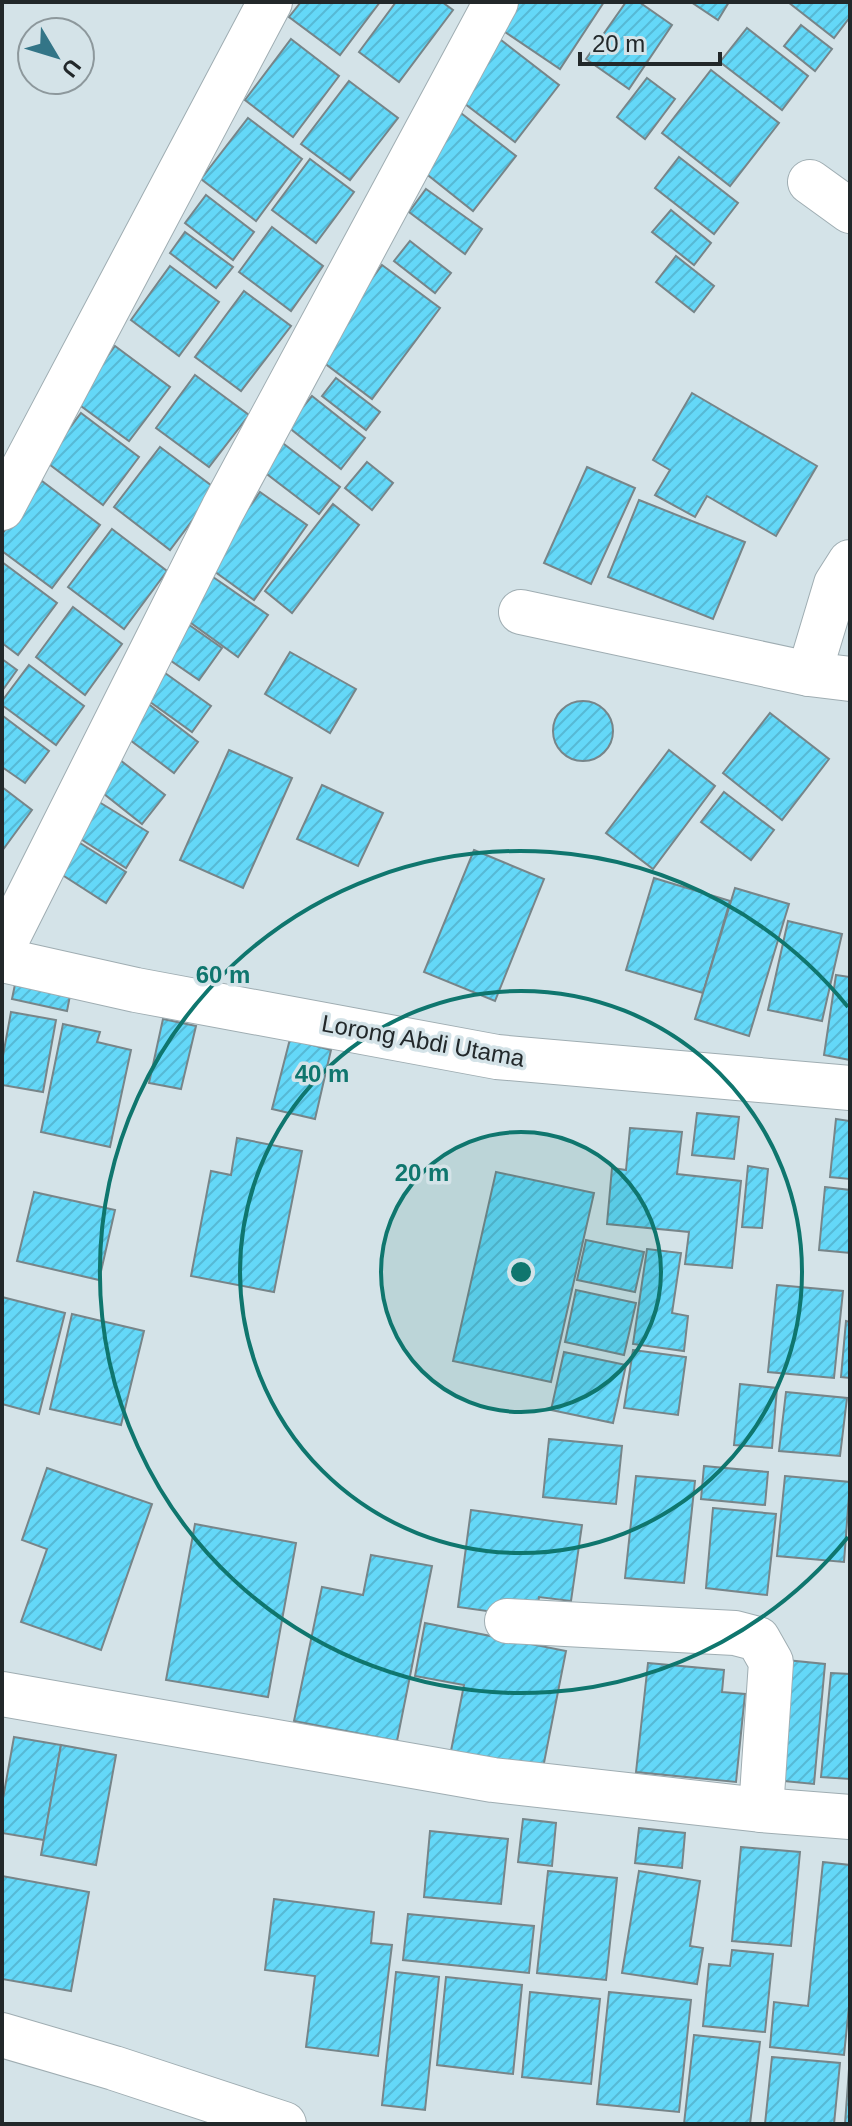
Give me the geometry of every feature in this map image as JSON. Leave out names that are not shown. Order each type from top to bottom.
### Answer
[{"type":"street","points":[[2,508],[270,2]]},
{"type":"street","points":[[2,949],[223,509],[496,2]]},
{"type":"street","points":[[810,182],[850,211]]},
{"type":"street","points":[[521,612],[830,677],[836,584],[850,562]]},
{"type":"street","name":"Lorong Abdi Utama","points":[[2,960],[136,990],[497,1057],[850,1088]]},
{"type":"street","points":[[507,1621],[735,1633],[758,1639],[771,1662],[761,1810]]},
{"type":"street","points":[[2,1694],[438,1772],[761,1810],[850,1817]]},
{"type":"street","points":[[2,2035],[284,2124]]},
{"type":"building","points":[[301,2],[380,2],[340,55],[289,17]]},
{"type":"building","points":[[396,2],[442,2],[453,10],[399,82],[359,52]]},
{"type":"building","points":[[517,2],[604,2],[560,69],[499,28]]},
{"type":"building","points":[[626,2],[639,2],[672,25],[629,89],[586,59]]},
{"type":"building","points":[[691,2],[729,2],[718,20]]},
{"type":"building","points":[[788,2],[850,2],[850,17],[834,38]]},
{"type":"building","points":[[801,25],[832,49],[815,71],[784,46]]},
{"type":"building","points":[[747,28],[808,76],[782,110],[720,62]]},
{"type":"building","points":[[291,39],[339,76],[293,137],[245,100]]},
{"type":"building","points":[[501,40],[559,85],[515,142],[456,97]]},
{"type":"building","points":[[711,70],[779,123],[730,186],[662,133]]},
{"type":"building","points":[[647,78],[675,99],[645,139],[617,117]]},
{"type":"building","points":[[349,81],[398,118],[350,180],[301,144]]},
{"type":"building","points":[[457,110],[516,156],[473,211],[414,164]]},
{"type":"building","points":[[248,118],[302,159],[256,221],[201,179]]},
{"type":"building","points":[[679,157],[738,203],[714,234],[655,188]]},
{"type":"building","points":[[310,159],[354,192],[316,243],[272,210]]},
{"type":"building","points":[[426,189],[482,229],[465,254],[409,212]]},
{"type":"building","points":[[206,195],[254,232],[233,260],[185,223]]},
{"type":"building","points":[[671,210],[711,243],[694,265],[652,232]]},
{"type":"building","points":[[272,227],[323,266],[291,311],[239,272]]},
{"type":"building","points":[[185,232],[233,267],[216,288],[170,253]]},
{"type":"building","points":[[410,241],[451,273],[435,293],[394,261]]},
{"type":"building","points":[[676,256],[714,286],[694,312],[656,282]]},
{"type":"building","points":[[382,265],[440,308],[372,399],[315,356]]},
{"type":"building","points":[[170,266],[219,302],[179,356],[131,320]]},
{"type":"building","points":[[244,291],[291,326],[241,391],[195,357]]},
{"type":"building","points":[[115,346],[170,387],[129,441],[74,401]]},
{"type":"building","points":[[195,375],[249,415],[209,467],[156,428]]},
{"type":"building","points":[[336,378],[380,412],[366,430],[322,396]]},
{"type":"building","points":[[692,393],[817,466],[776,536],[707,496],[695,517],[655,495],[670,470],[653,460]]},
{"type":"building","points":[[312,396],[365,438],[341,469],[287,426]]},
{"type":"building","points":[[81,413],[139,457],[103,505],[45,461]]},
{"type":"building","points":[[280,441],[340,487],[319,514],[259,468]]},
{"type":"building","points":[[160,447],[216,489],[170,550],[114,507]]},
{"type":"building","points":[[367,462],[393,483],[372,510],[345,488]]},
{"type":"building","points":[[587,467],[635,488],[591,584],[544,563]]},
{"type":"building","points":[[42,481],[100,525],[52,588],[2,551],[2,534]]},
{"type":"building","points":[[260,492],[307,525],[254,600],[207,566]]},
{"type":"building","points":[[639,500],[745,542],[713,619],[608,577]]},
{"type":"building","points":[[333,504],[359,525],[292,613],[265,591]]},
{"type":"building","points":[[112,529],[167,571],[124,629],[68,587]]},
{"type":"building","points":[[2,562],[57,603],[18,655],[2,643]]},
{"type":"building","points":[[213,577],[268,615],[238,657],[184,618]]},
{"type":"building","points":[[73,607],[122,644],[85,695],[36,657]]},
{"type":"building","points":[[185,622],[222,648],[199,680],[161,654]]},
{"type":"building","points":[[290,652],[356,689],[330,733],[265,694]]},
{"type":"building","points":[[2,659],[17,670],[2,691]]},
{"type":"building","points":[[29,665],[84,706],[56,745],[2,705]]},
{"type":"building","points":[[165,673],[211,706],[192,732],[146,699]]},
{"type":"building","points":[[142,699],[198,742],[174,773],[118,731]]},
{"type":"building","points":[[583,701],[594,703],[604,710],[611,720],[611,742],[604,752],[594,759],[583,761],[572,759],[562,752],[555,742],[553,731],[555,720],[562,710],[572,703]]},
{"type":"building","points":[[770,713],[829,759],[782,820],[723,773]]},
{"type":"building","points":[[3,716],[49,751],[25,783],[2,767]]},
{"type":"building","points":[[229,750],[292,778],[243,888],[180,860]]},
{"type":"building","points":[[669,750],[715,786],[653,869],[606,833]]},
{"type":"building","points":[[111,753],[165,795],[142,824],[89,782]]},
{"type":"building","points":[[322,785],[383,813],[358,866],[297,839]]},
{"type":"building","points":[[2,787],[32,810],[2,851]]},
{"type":"building","points":[[724,792],[774,830],[751,860],[701,822]]},
{"type":"building","points":[[86,794],[148,832],[126,868],[65,829]]},
{"type":"building","points":[[69,836],[126,872],[106,903],[50,867]]},
{"type":"building","points":[[474,850],[544,879],[495,1001],[424,972]]},
{"type":"building","points":[[654,878],[730,901],[703,993],[626,970]]},
{"type":"building","points":[[735,888],[789,904],[749,1036],[695,1019]]},
{"type":"building","points":[[788,921],[842,934],[822,1021],[768,1010]]},
{"type":"building","points":[[18,970],[73,980],[67,1011],[12,999]]},
{"type":"building","points":[[836,975],[850,977],[850,1060],[824,1055]]},
{"type":"building","points":[[11,1012],[56,1020],[43,1092],[2,1085],[2,1061]]},
{"type":"building","points":[[163,1019],[196,1026],[181,1089],[149,1083]]},
{"type":"building","points":[[63,1024],[100,1032],[97,1042],[131,1050],[110,1147],[41,1132]]},
{"type":"building","points":[[290,1039],[331,1050],[315,1119],[272,1109]]},
{"type":"building","points":[[697,1113],[739,1117],[734,1159],[692,1155]]},
{"type":"building","points":[[836,1119],[850,1121],[850,1179],[830,1177]]},
{"type":"building","points":[[630,1128],[682,1132],[677,1174],[741,1181],[732,1268],[685,1264],[689,1232],[607,1224],[612,1168],[626,1170]]},
{"type":"building","points":[[237,1138],[302,1151],[274,1292],[191,1276],[211,1171],[231,1175]]},
{"type":"building","points":[[748,1166],[768,1169],[762,1228],[742,1227]]},
{"type":"building","points":[[496,1172],[594,1193],[551,1382],[453,1361]]},
{"type":"building","points":[[825,1187],[850,1190],[850,1253],[819,1250]]},
{"type":"building","points":[[34,1192],[115,1210],[99,1280],[17,1261]]},
{"type":"building","points":[[586,1240],[644,1252],[635,1292],[577,1280]]},
{"type":"building","points":[[647,1249],[681,1253],[672,1313],[688,1316],[684,1351],[633,1344]]},
{"type":"building","points":[[777,1285],[843,1291],[834,1378],[768,1372]]},
{"type":"building","points":[[576,1290],[636,1303],[624,1355],[565,1342]]},
{"type":"building","points":[[2,1297],[65,1313],[39,1414],[2,1404]]},
{"type":"building","points":[[72,1314],[144,1331],[121,1425],[50,1409]]},
{"type":"building","points":[[846,1321],[850,1322],[850,1378],[841,1377]]},
{"type":"building","points":[[633,1350],[686,1357],[678,1415],[624,1408]]},
{"type":"building","points":[[564,1352],[626,1365],[613,1423],[551,1410]]},
{"type":"building","points":[[740,1384],[777,1388],[772,1448],[734,1445]]},
{"type":"building","points":[[786,1392],[847,1398],[840,1456],[779,1451]]},
{"type":"building","points":[[549,1439],[622,1446],[616,1504],[543,1497]]},
{"type":"building","points":[[704,1466],[768,1472],[765,1505],[701,1499]]},
{"type":"building","points":[[47,1468],[152,1504],[101,1650],[21,1622],[47,1549],[22,1540]]},
{"type":"building","points":[[636,1476],[695,1481],[684,1583],[625,1578]]},
{"type":"building","points":[[785,1476],[850,1482],[844,1562],[777,1556]]},
{"type":"building","points":[[713,1508],[776,1514],[767,1595],[706,1588]]},
{"type":"building","points":[[471,1510],[582,1525],[571,1601],[539,1597],[536,1618],[458,1607]]},
{"type":"building","points":[[195,1524],[296,1543],[268,1697],[166,1680]]},
{"type":"building","points":[[371,1555],[432,1566],[397,1741],[294,1721],[322,1587],[363,1595]]},
{"type":"building","points":[[425,1623],[566,1651],[541,1778],[449,1761],[464,1685],[415,1676]]},
{"type":"building","points":[[776,1659],[825,1664],[814,1784],[764,1779]]},
{"type":"building","points":[[648,1663],[724,1670],[722,1692],[745,1694],[736,1782],[636,1772]]},
{"type":"building","points":[[831,1673],[850,1674],[850,1779],[821,1777]]},
{"type":"building","points":[[14,1737],[61,1745],[44,1840],[2,1833],[2,1804]]},
{"type":"building","points":[[61,1745],[116,1755],[96,1865],[41,1855]]},
{"type":"building","points":[[523,1819],[556,1823],[552,1866],[518,1862]]},
{"type":"building","points":[[639,1828],[685,1833],[682,1868],[635,1863]]},
{"type":"building","points":[[430,1831],[508,1839],[501,1904],[424,1897]]},
{"type":"building","points":[[741,1847],[800,1852],[791,1946],[732,1941]]},
{"type":"building","points":[[823,1862],[850,1865],[850,1997],[844,2055],[770,2047],[774,2002],[808,2006]]},
{"type":"building","points":[[548,1871],[617,1878],[606,1980],[537,1973]]},
{"type":"building","points":[[639,1871],[700,1881],[690,1946],[703,1948],[697,1984],[622,1973]]},
{"type":"building","points":[[2,1876],[89,1892],[71,1991],[2,1979]]},
{"type":"building","points":[[274,1899],[374,1912],[371,1943],[392,1945],[378,2056],[306,2047],[315,1976],[265,1970]]},
{"type":"building","points":[[408,1914],[534,1926],[529,1973],[403,1960]]},
{"type":"building","points":[[732,1950],[773,1954],[765,2032],[703,2026],[709,1964],[730,1966]]},
{"type":"building","points":[[396,1972],[439,1977],[425,2110],[382,2105]]},
{"type":"building","points":[[446,1977],[522,1985],[513,2074],[437,2065]]},
{"type":"building","points":[[530,1992],[600,1999],[591,2084],[522,2077]]},
{"type":"building","points":[[609,1992],[691,2000],[679,2112],[597,2104]]},
{"type":"building","points":[[694,2035],[760,2042],[750,2124],[684,2124]]},
{"type":"building","points":[[850,2055],[850,2124],[845,2124]]},
{"type":"building","points":[[772,2057],[840,2063],[834,2124],[765,2124]]}]
